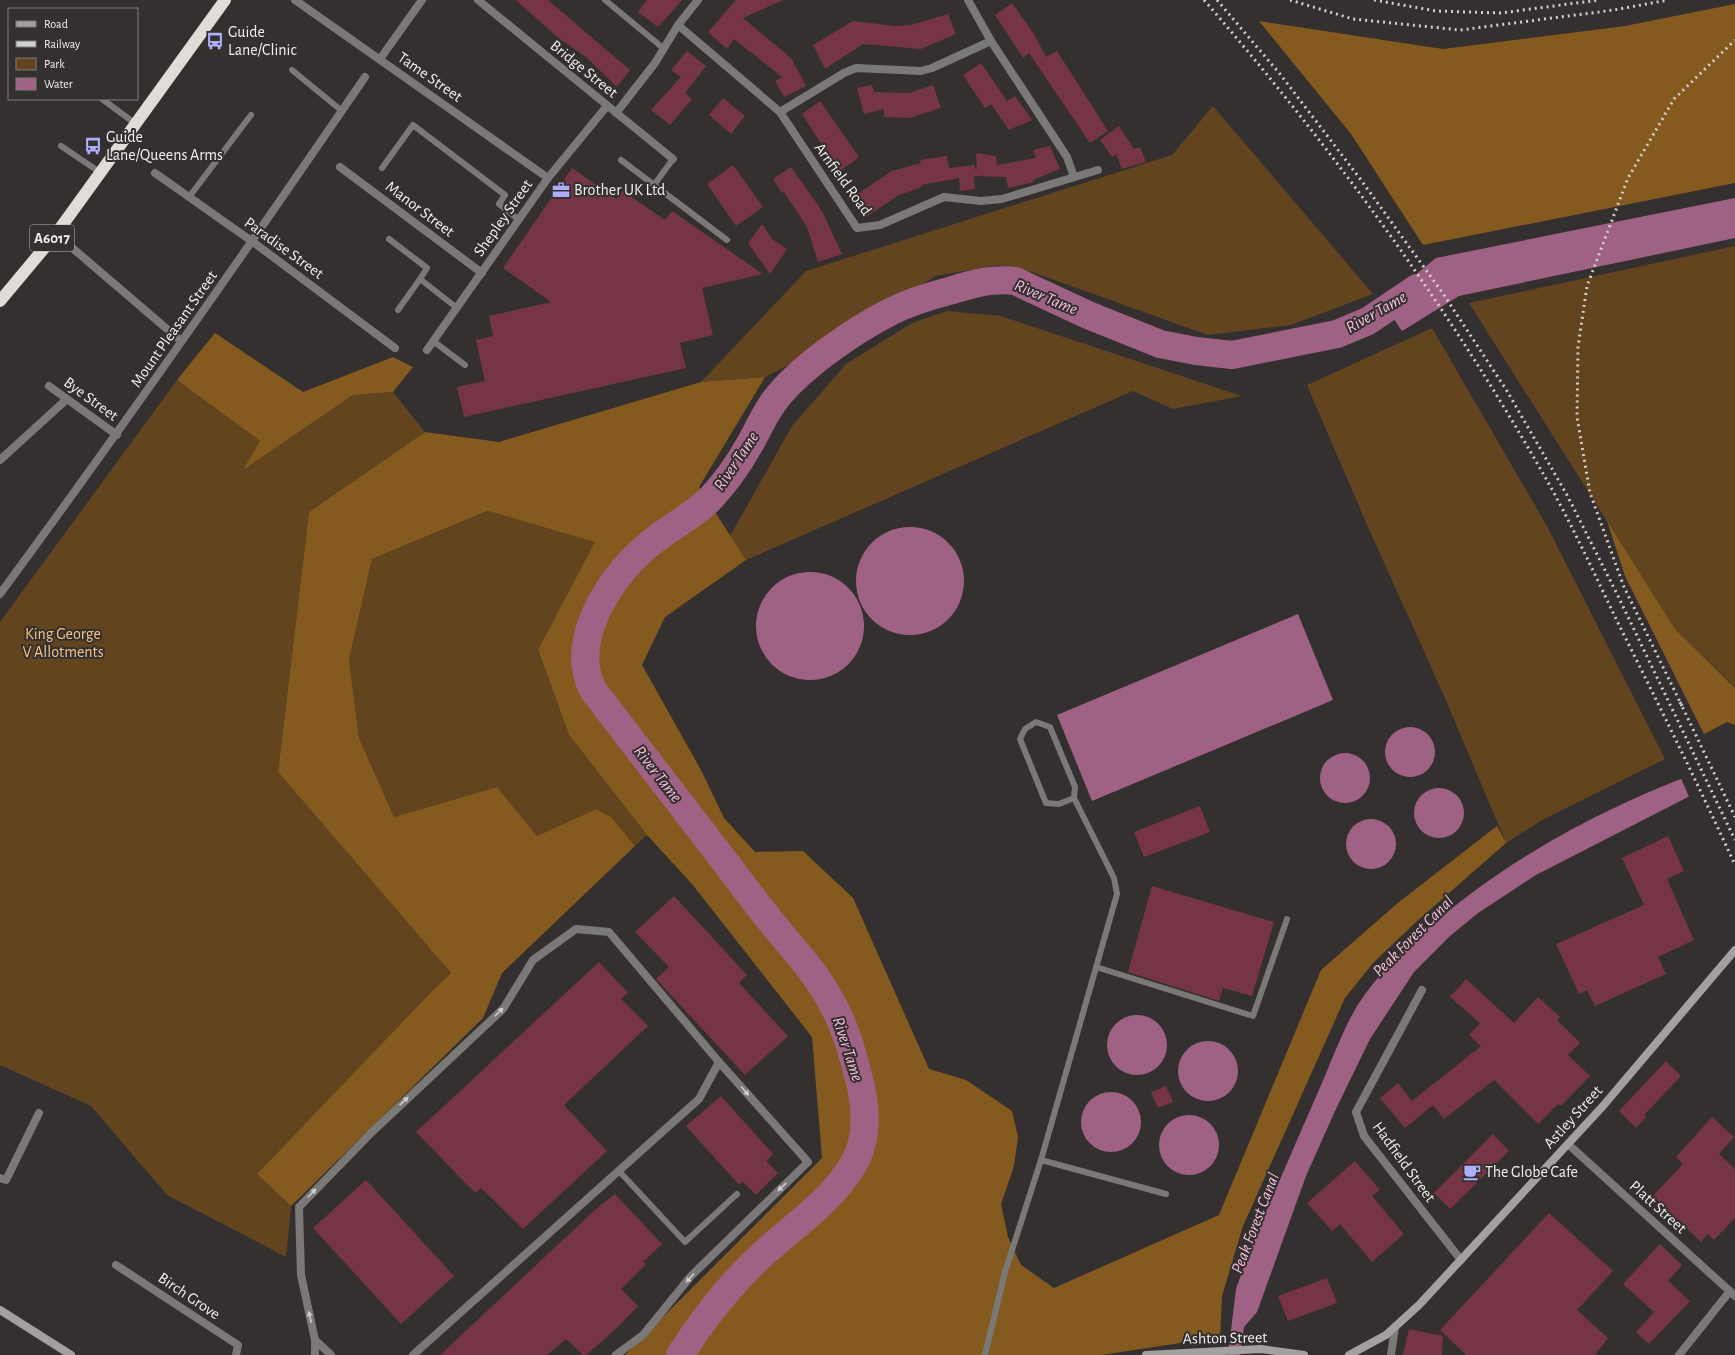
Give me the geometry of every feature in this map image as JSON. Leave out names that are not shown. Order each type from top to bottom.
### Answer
[{"type":"highway","name":"A6017","points":[[0,301],[56,234],[225,0]]},
{"type":"main road","name":"Astley Street","points":[[1349,1355],[1386,1335],[1419,1305],[1603,1106],[1735,950]]},
{"type":"main road","points":[[0,1310],[71,1355]]},
{"type":"main road","name":"Ashton Street","points":[[1146,1355],[1261,1349],[1304,1355]]},
{"type":"street","name":"Tame Street","points":[[295,0],[548,178]]},
{"type":"street","points":[[380,59],[422,0]]},
{"type":"street","name":"Bridge Street","points":[[478,0],[673,159]]},
{"type":"street","points":[[616,113],[655,63],[678,25],[698,0]]},
{"type":"street","points":[[968,0],[991,41],[1067,157],[1074,177]]},
{"type":"street","name":"Arnfield Road","points":[[678,25],[780,112],[857,228],[880,224],[944,197],[982,202],[1002,200],[1098,170]]},
{"type":"street","points":[[780,112],[844,73],[856,68],[921,71],[932,68],[991,41]]},
{"type":"street","name":"Mount Pleasant Street","points":[[0,594],[117,435],[181,341],[253,242],[365,77]]},
{"type":"street","name":"Shepley Street","points":[[427,350],[548,178],[607,106]]},
{"type":"street","name":"Manor Street","points":[[340,167],[482,273]]},
{"type":"street","name":"Paradise Street","points":[[155,173],[253,242],[395,348]]},
{"type":"street","points":[[56,234],[181,341]]},
{"type":"street","name":"Bye Street","points":[[49,386],[117,435]]},
{"type":"street","points":[[0,460],[67,399]]},
{"type":"street","points":[[314,1355],[316,1340],[301,1275],[299,1207],[372,1132],[503,1009],[533,960],[576,929],[609,932],[719,1062],[808,1162],[691,1276],[643,1335],[616,1355]]},
{"type":"street","name":"Hadfield Street","points":[[1422,990],[1356,1112],[1364,1136],[1461,1260]]},
{"type":"street","points":[[413,1355],[699,1099],[719,1062]]},
{"type":"street","points":[[0,1178],[6,1180],[39,1113]]},
{"type":"street","name":"Platt Street","points":[[1568,1144],[1732,1294]]},
{"type":"street","name":"Birch Grove","points":[[116,1265],[238,1346],[236,1355]]},
{"type":"street","points":[[1679,1355],[1732,1294]]},
{"type":"street","points":[[1391,1355],[1395,1327]]},
{"type":"street","points":[[316,1340],[331,1355]]},
{"type":"lane","points":[[605,0],[663,48]]},
{"type":"lane","points":[[292,70],[342,111]]},
{"type":"lane","points":[[103,100],[136,124]]},
{"type":"lane","points":[[189,197],[251,115]]},
{"type":"lane","points":[[382,168],[413,125],[505,195],[499,204],[519,220]]},
{"type":"lane","points":[[61,146],[101,173]]},
{"type":"lane","points":[[654,185],[673,159]]},
{"type":"lane","points":[[621,160],[727,240]]},
{"type":"lane","points":[[389,239],[427,268],[398,310]]},
{"type":"lane","points":[[420,279],[457,308]]},
{"type":"lane","points":[[433,340],[465,365]]},
{"type":"lane","points":[[985,1355],[1005,1272],[1041,1160],[1117,894],[1114,878],[1074,798],[1075,787],[1050,728],[1036,722],[1025,729],[1020,739],[1046,803],[1060,804],[1074,798]]},
{"type":"lane","points":[[1096,967],[1252,1016],[1287,919]]},
{"type":"lane","points":[[1041,1160],[1166,1194]]},
{"type":"lane","points":[[619,1171],[685,1242],[737,1194]]},
{"type":"green space","points":[[1213,106],[1373,294],[1291,325],[1208,335],[1032,272],[998,265],[936,276],[806,356],[765,377],[701,382],[806,271],[1172,155]]},
{"type":"green space","points":[[1735,246],[1735,687],[1675,629],[1469,303]]},
{"type":"green space","points":[[947,311],[1001,316],[1242,396],[1173,409],[1133,391],[746,560],[730,536],[792,426],[846,364],[912,323]]},
{"type":"green space","points":[[1432,328],[1548,528],[1665,759],[1542,820],[1506,843],[1445,698],[1368,527],[1307,385]]},
{"type":"green space","name":"King George V Allotments","points":[[177,380],[260,441],[244,469],[353,395],[393,392],[425,432],[309,512],[278,772],[451,973],[257,1174],[291,1206],[286,1257],[167,1195],[91,1106],[0,1065],[0,622]]},
{"type":"green space","points":[[489,511],[596,542],[538,651],[569,735],[647,835],[635,846],[611,817],[596,809],[537,836],[497,787],[394,817],[359,738],[349,660],[372,559]]},
{"type":"shaded area","points":[[1735,4],[1735,183],[1423,245],[1351,134],[1259,21],[1443,49],[1625,26]]},
{"type":"shaded area","points":[[215,333],[303,392],[393,357],[413,367],[393,392],[353,395],[243,470],[260,441],[177,380]]},
{"type":"shaded area","points":[[765,377],[699,487],[746,560],[665,617],[642,665],[701,770],[724,818],[755,852],[803,851],[853,898],[929,1069],[966,1080],[1012,1111],[1018,1137],[1014,1166],[1001,1204],[1008,1237],[1021,1265],[1054,1288],[1219,1215],[1321,970],[1399,902],[1497,826],[1506,843],[1416,922],[1373,963],[1345,998],[1243,1226],[1222,1296],[1220,1337],[1101,1355],[625,1355],[822,1158],[812,1037],[692,884],[647,835],[569,735],[538,650],[595,542],[488,511],[372,559],[349,660],[359,738],[394,817],[497,787],[537,836],[596,809],[611,817],[635,846],[502,973],[483,1018],[291,1206],[257,1174],[451,973],[278,772],[309,512],[425,432],[499,442],[701,382]]},
{"type":"shaded area","points":[[1607,521],[1675,629],[1735,688],[1735,725],[1727,722],[1704,734],[1625,576]]},
{"type":"water","points":[[1735,198],[1735,238],[1459,296],[1402,331],[1382,302],[1436,258]]},
{"type":"water","points":[[910,527],[931,531],[948,543],[960,560],[964,581],[960,602],[948,619],[931,631],[910,635],[889,631],[872,619],[860,602],[856,581],[860,560],[872,543],[889,531]]},
{"type":"water","points":[[810,572],[831,576],[848,588],[860,605],[864,626],[860,647],[848,664],[831,676],[810,680],[789,676],[772,664],[760,647],[756,626],[760,605],[772,588],[789,576]]},
{"type":"water","points":[[1298,614],[1333,700],[1092,801],[1057,715]]},
{"type":"water","points":[[1410,727],[1419,729],[1428,734],[1433,743],[1435,752],[1433,761],[1428,770],[1419,775],[1410,777],[1401,775],[1392,770],[1387,761],[1385,752],[1387,743],[1392,734],[1401,729]]},
{"type":"water","points":[[1345,753],[1355,755],[1363,760],[1368,768],[1370,778],[1368,788],[1363,796],[1355,801],[1345,803],[1335,801],[1327,796],[1322,788],[1320,778],[1322,768],[1327,760],[1335,755]]},
{"type":"water","points":[[1735,759],[1735,783],[1688,797],[1536,875],[1478,913],[1450,936],[1414,972],[1370,1039],[1335,1111],[1306,1176],[1257,1312],[1244,1327],[1240,1355],[1228,1355],[1236,1289],[1248,1255],[1347,1024],[1365,994],[1383,972],[1402,952],[1434,923],[1503,871],[1539,848],[1615,807],[1694,774]]},
{"type":"water","points":[[1434,788],[1444,788],[1457,795],[1464,808],[1464,818],[1457,831],[1444,838],[1434,838],[1425,834],[1418,827],[1414,818],[1414,808],[1418,799],[1425,792]]},
{"type":"water","points":[[1366,819],[1376,819],[1389,826],[1396,839],[1396,849],[1389,862],[1376,869],[1366,869],[1357,865],[1350,858],[1346,849],[1346,839],[1350,830],[1357,823]]},
{"type":"water","points":[[1137,1015],[1154,1020],[1162,1028],[1167,1045],[1162,1062],[1154,1070],[1137,1075],[1120,1070],[1112,1062],[1107,1045],[1112,1028],[1120,1020]]},
{"type":"water","points":[[1202,1041],[1214,1041],[1225,1046],[1233,1054],[1238,1065],[1236,1083],[1225,1096],[1214,1101],[1202,1101],[1191,1096],[1183,1088],[1178,1077],[1178,1065],[1183,1054],[1191,1046]]},
{"type":"water","points":[[1111,1092],[1123,1094],[1136,1105],[1139,1110],[1141,1122],[1139,1134],[1128,1147],[1123,1150],[1111,1152],[1099,1150],[1086,1139],[1083,1134],[1081,1122],[1083,1110],[1094,1097],[1099,1094]]},
{"type":"water","points":[[1183,1115],[1195,1115],[1206,1120],[1214,1128],[1219,1139],[1217,1157],[1206,1170],[1195,1175],[1183,1175],[1172,1170],[1164,1162],[1159,1151],[1159,1139],[1164,1128],[1172,1120]]},
{"type":"pier","points":[[1735,757],[1735,786],[1690,799],[1680,776]]},
{"type":"building","points":[[516,0],[548,0],[630,70],[617,87],[587,58],[556,36]]},
{"type":"building","points":[[647,0],[682,0],[658,27],[638,12]]},
{"type":"building","points":[[736,0],[783,0],[743,18],[791,58],[806,86],[784,97],[775,81],[782,77],[734,39],[727,49],[708,32]]},
{"type":"building","points":[[1012,3],[1034,34],[1046,57],[1057,51],[1108,131],[1090,143],[1029,53],[1023,58],[995,15]]},
{"type":"building","points":[[948,14],[956,34],[921,49],[863,44],[825,69],[813,45],[853,21],[895,26],[911,25]]},
{"type":"building","points":[[687,51],[706,66],[685,93],[692,99],[670,125],[651,110],[681,77],[671,70]]},
{"type":"building","points":[[981,63],[1007,101],[1015,96],[1032,120],[1009,130],[991,104],[985,108],[963,75]]},
{"type":"building","points":[[872,85],[874,92],[909,93],[933,85],[941,108],[909,118],[884,117],[884,109],[864,114],[857,88]]},
{"type":"building","points":[[723,98],[745,116],[731,134],[709,115]]},
{"type":"building","points":[[820,101],[859,157],[839,172],[802,114]]},
{"type":"building","points":[[1119,126],[1134,149],[1140,147],[1146,162],[1122,169],[1116,154],[1112,157],[1100,140]]},
{"type":"building","points":[[1050,146],[1060,169],[1033,180],[1034,182],[1008,188],[1006,177],[974,176],[975,189],[960,191],[959,178],[921,185],[922,187],[899,195],[866,217],[853,197],[892,171],[921,163],[920,160],[947,156],[949,168],[974,165],[975,169],[977,169],[976,153],[996,156],[997,165],[1036,158],[1033,150]]},
{"type":"building","points":[[733,165],[763,207],[736,226],[707,184]]},
{"type":"building","points":[[791,167],[822,211],[842,254],[818,262],[807,227],[784,192],[782,193],[773,179]]},
{"type":"building","points":[[572,168],[616,199],[623,191],[665,220],[672,211],[763,274],[702,288],[713,335],[680,343],[686,368],[464,417],[457,387],[485,381],[476,340],[493,336],[489,316],[551,302],[503,268]]},
{"type":"building","points":[[762,224],[772,239],[787,249],[770,274],[748,243]]},
{"type":"building","points":[[1200,806],[1210,832],[1144,857],[1134,832]]},
{"type":"building","points":[[1668,836],[1684,871],[1667,879],[1694,940],[1658,957],[1666,974],[1595,1006],[1587,990],[1579,994],[1556,944],[1644,905],[1622,858]]},
{"type":"building","points":[[1152,886],[1274,922],[1252,996],[1223,988],[1219,1001],[1128,972]]},
{"type":"building","points":[[674,896],[747,975],[739,983],[788,1036],[745,1075],[656,979],[669,967],[635,932]]},
{"type":"building","points":[[599,962],[628,993],[621,999],[648,1026],[564,1105],[607,1151],[523,1229],[481,1188],[475,1193],[416,1132]]},
{"type":"building","points":[[1466,979],[1514,1023],[1538,997],[1560,1017],[1557,1020],[1580,1043],[1568,1055],[1590,1076],[1561,1106],[1558,1104],[1538,1124],[1494,1080],[1444,1119],[1433,1105],[1405,1128],[1380,1098],[1398,1083],[1412,1101],[1481,1046],[1469,1035],[1480,1023],[1450,997]]},
{"type":"building","points":[[1666,1061],[1681,1076],[1644,1115],[1646,1117],[1636,1128],[1619,1111]]},
{"type":"building","points":[[1166,1086],[1173,1102],[1158,1108],[1151,1092]]},
{"type":"building","points":[[721,1096],[773,1154],[766,1161],[778,1173],[756,1195],[742,1181],[739,1185],[686,1126]]},
{"type":"building","points":[[1712,1117],[1734,1137],[1719,1154],[1735,1169],[1735,1218],[1714,1240],[1708,1234],[1701,1242],[1653,1196],[1683,1164],[1676,1157]]},
{"type":"building","name":"The Globe Cafe","points":[[1493,1134],[1509,1151],[1450,1209],[1434,1193]]},
{"type":"building","points":[[1355,1161],[1380,1190],[1372,1196],[1404,1234],[1372,1262],[1340,1224],[1332,1231],[1307,1203]]},
{"type":"building","points":[[366,1180],[454,1276],[401,1324],[313,1228]]},
{"type":"building","points":[[615,1194],[662,1244],[643,1262],[646,1264],[621,1289],[638,1306],[618,1327],[586,1355],[583,1355],[566,1339],[547,1355],[440,1355],[596,1209]]},
{"type":"building","points":[[1549,1213],[1613,1271],[1577,1310],[1608,1338],[1595,1355],[1466,1355],[1440,1330]]},
{"type":"building","points":[[1660,1244],[1682,1265],[1668,1281],[1690,1301],[1649,1344],[1636,1332],[1654,1312],[1623,1284]]},
{"type":"building","points":[[1327,1278],[1337,1303],[1288,1321],[1278,1296]]},
{"type":"building","points":[[1409,1329],[1443,1336],[1442,1355],[1403,1355]]},
{"type":"waterway","name":"River Tame","points":[[680,1355],[708,1315],[752,1264],[813,1211],[835,1189],[845,1176],[854,1163],[862,1142],[865,1120],[863,1097],[848,1041],[839,1017],[829,997],[801,957],[755,901],[593,690],[587,671],[586,651],[589,632],[596,612],[606,593],[632,560],[646,547],[695,512],[710,499],[740,461],[770,407],[790,383],[847,337],[878,319],[913,302],[982,282],[998,280],[1015,281],[1088,315],[1160,344],[1196,351],[1232,355],[1337,334],[1368,321],[1417,288]]},
{"type":"railway","points":[[1204,0],[1251,55],[1341,168],[1384,226],[1466,346],[1541,470],[1572,527],[1735,865]]},
{"type":"railway","points":[[1217,0],[1280,74],[1361,180],[1444,295],[1507,391],[1567,495],[1617,594],[1735,840]]},
{"type":"railway","points":[[1290,0],[1353,19],[1460,30],[1614,10],[1668,0]]},
{"type":"railway","points":[[1374,0],[1436,11],[1501,13],[1599,0]]},
{"type":"railway","points":[[1682,706],[1624,587],[1590,493],[1577,417],[1578,347],[1587,286],[1628,178],[1674,99],[1735,40]]},
{"type":"railway","points":[[1680,702],[1735,817]]},
{"type":"place","name":"Guide Lane/Clinic","points":[[215,41]]},
{"type":"place","name":"Guide Lane/Queens Arms","points":[[93,146]]},
{"type":"place","name":"Brother UK Ltd","points":[[561,190]]},
{"type":"place","name":"The Globe Cafe","points":[[1472,1172]]},
{"type":"water label","name":"Peak Forest Canal","points":[[1413,936]]},
{"type":"water label","name":"Peak Forest Canal","points":[[1255,1223]]}]
